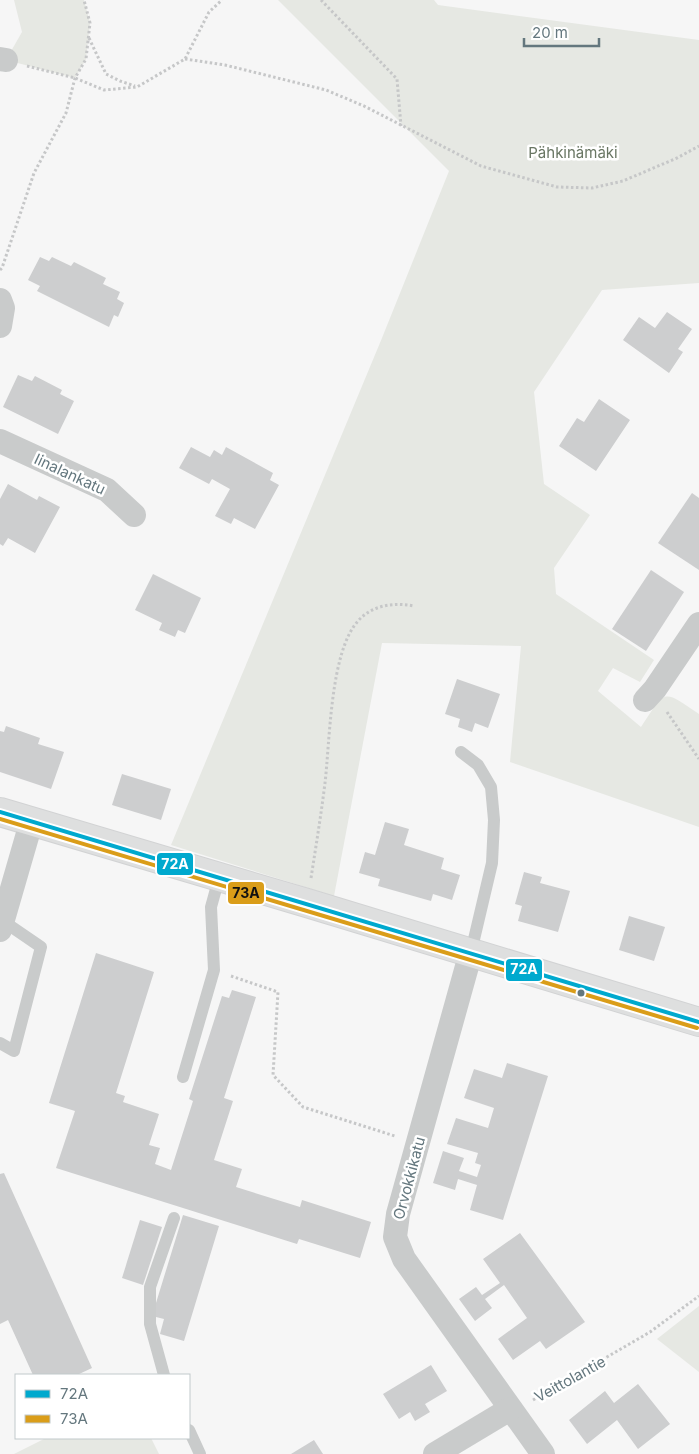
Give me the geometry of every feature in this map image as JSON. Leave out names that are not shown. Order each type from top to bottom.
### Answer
[{"type":"street","points":[[0,300],[3,308],[0,326]]},
{"type":"street","name":"Iinalankatu","points":[[0,441],[108,490],[134,515]]},
{"type":"street","points":[[650,694],[699,624]]},
{"type":"street","points":[[0,812],[31,823],[307,903],[699,1022]]},
{"type":"street","points":[[1,925],[31,823]]},
{"type":"street","name":"Orvokkikatu","points":[[471,952],[398,1214],[395,1237],[404,1259],[510,1410],[544,1454]]},
{"type":"street","points":[[435,1454],[510,1410]]},
{"type":"lane","points":[[461,752],[478,764],[491,787],[494,820],[492,862],[471,952]]},
{"type":"lane","points":[[183,1077],[214,970],[211,907],[219,878]]},
{"type":"lane","points":[[0,1043],[14,1051],[42,947],[1,925]]},
{"type":"lane","points":[[164,1374],[150,1324],[150,1287],[174,1218]]},
{"type":"lane","points":[[190,1432],[200,1454]]},
{"type":"path","points":[[0,270],[34,173],[66,113],[75,78],[86,59],[90,23],[84,0]]},
{"type":"path","points":[[3,60],[75,78],[104,90],[137,87],[185,58],[209,12],[222,0]]},
{"type":"path","points":[[320,0],[397,79],[402,126]]},
{"type":"path","points":[[89,37],[106,74],[120,82],[137,87]]},
{"type":"path","points":[[185,58],[225,65],[326,90],[364,106],[481,166],[557,187],[592,188],[623,181],[677,158],[699,146]]},
{"type":"path","points":[[307,903],[324,785],[337,671],[345,642],[358,620],[380,606],[404,604],[414,606]]},
{"type":"path","points":[[650,694],[668,714],[699,760]]},
{"type":"path","points":[[214,970],[278,992],[273,1075],[303,1107],[417,1143]]},
{"type":"path","name":"Veittolantie","points":[[510,1410],[540,1397],[650,1332],[699,1296]]},
{"type":"green space","points":[[14,0],[84,0],[90,23],[86,59],[75,78],[6,60],[22,32]]},
{"type":"green space","name":"Pähkinämäki","points":[[278,0],[434,0],[438,5],[699,40],[699,283],[602,290],[534,392],[544,484],[590,515],[554,568],[556,594],[654,660],[640,682],[613,668],[598,691],[641,727],[655,706],[665,697],[677,700],[699,714],[699,827],[510,762],[521,646],[382,643],[334,896],[171,845],[382,338],[449,171]]},
{"type":"green space","points":[[699,1306],[699,1372],[657,1339]]},
{"type":"green space","points":[[44,1439],[152,1439],[159,1454],[14,1454]]},
{"type":"building","points":[[40,257],[49,261],[52,257],[71,266],[74,262],[106,278],[103,284],[120,292],[117,299],[124,303],[118,317],[114,315],[109,327],[37,291],[40,286],[28,280]]},
{"type":"building","points":[[667,312],[692,329],[678,349],[683,352],[669,373],[623,340],[639,317],[655,328]]},
{"type":"building","points":[[18,375],[32,381],[35,376],[62,390],[60,394],[74,401],[58,434],[3,407]]},
{"type":"building","points":[[599,399],[630,420],[596,471],[559,446],[577,418],[584,422]]},
{"type":"building","points":[[191,447],[210,457],[214,450],[222,455],[226,447],[273,473],[270,480],[279,485],[255,529],[234,518],[231,524],[215,516],[230,489],[212,479],[209,484],[179,468]]},
{"type":"building","points":[[8,484],[37,500],[39,496],[60,507],[35,553],[8,538],[3,546],[0,544],[0,499]]},
{"type":"building","points":[[692,493],[699,498],[699,570],[658,543]]},
{"type":"building","points":[[651,570],[684,592],[646,651],[612,629]]},
{"type":"building","points":[[153,574],[201,598],[185,633],[178,630],[175,637],[159,630],[162,623],[135,610]]},
{"type":"building","points":[[457,679],[500,694],[488,728],[475,723],[472,732],[458,727],[460,719],[445,714]]},
{"type":"building","points":[[6,726],[40,738],[38,744],[64,752],[51,789],[0,772],[0,731],[4,732]]},
{"type":"building","points":[[122,774],[171,789],[161,820],[112,805]]},
{"type":"building","points":[[385,822],[409,829],[404,845],[444,858],[441,869],[460,875],[452,900],[433,894],[431,901],[378,886],[380,879],[359,873],[365,852],[375,855]]},
{"type":"building","points":[[524,872],[542,877],[540,883],[570,891],[558,932],[518,921],[522,906],[515,904]]},
{"type":"building","points":[[629,916],[665,927],[654,961],[619,950]]},
{"type":"building","points":[[96,953],[154,972],[116,1093],[125,1096],[123,1102],[159,1114],[149,1145],[160,1148],[155,1164],[171,1170],[193,1101],[189,1099],[222,996],[229,998],[232,990],[256,997],[224,1098],[233,1101],[214,1160],[242,1169],[236,1187],[300,1207],[302,1200],[371,1222],[360,1258],[299,1239],[297,1244],[56,1168],[75,1111],[49,1103]]},
{"type":"building","points":[[507,1063],[548,1076],[503,1220],[470,1210],[477,1185],[458,1179],[455,1190],[433,1183],[443,1151],[464,1158],[459,1171],[477,1177],[481,1165],[475,1163],[478,1153],[447,1144],[456,1118],[488,1128],[494,1108],[464,1098],[474,1069],[502,1078]]},
{"type":"building","points":[[4,1173],[92,1368],[79,1374],[33,1374],[8,1320],[0,1324],[0,1174]]},
{"type":"building","points":[[183,1215],[219,1226],[184,1341],[160,1334],[164,1319],[152,1316]]},
{"type":"building","points":[[140,1220],[162,1227],[143,1285],[122,1278]]},
{"type":"building","points":[[520,1233],[585,1322],[546,1349],[540,1341],[513,1360],[498,1339],[527,1318],[504,1285],[485,1299],[492,1308],[475,1321],[459,1299],[476,1287],[482,1295],[500,1283],[483,1259]]},
{"type":"building","points":[[431,1365],[447,1391],[425,1404],[430,1412],[415,1421],[410,1412],[399,1419],[383,1394]]},
{"type":"building","points":[[638,1384],[670,1424],[638,1449],[617,1420],[587,1444],[569,1420],[605,1391],[614,1403]]},
{"type":"building","points":[[314,1440],[323,1454],[291,1454]]},
{"type":"transit line","name":"72A","points":[[0,812],[699,1022]]},
{"type":"transit line","name":"73A","points":[[0,819],[697,1028]]}]
